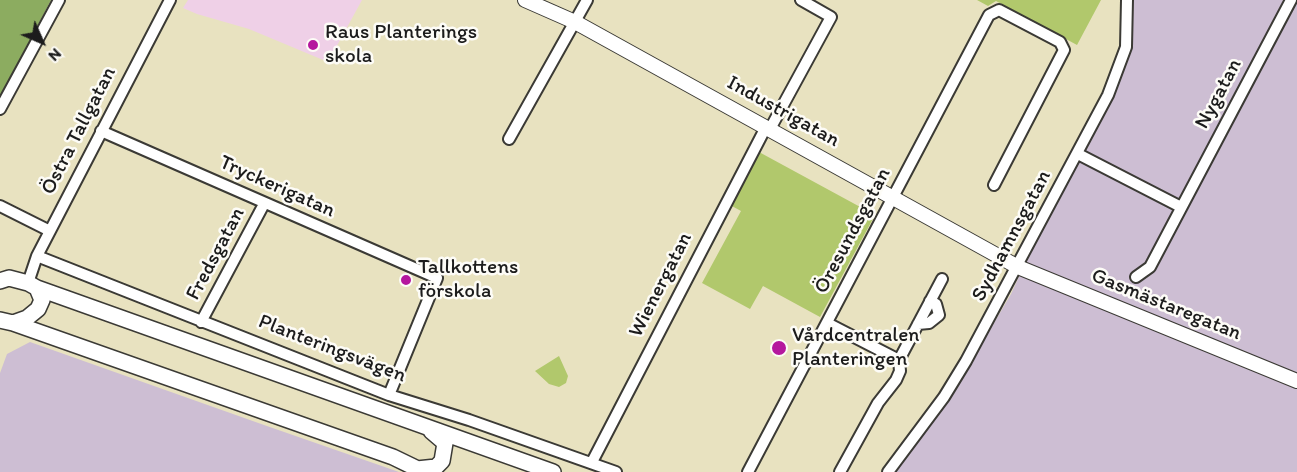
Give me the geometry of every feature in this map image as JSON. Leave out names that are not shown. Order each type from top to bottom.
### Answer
[{"type":"main road","name":"Planteringsvägen","points":[[3,278],[33,286],[553,472]]},
{"type":"main road","points":[[4,324],[33,315],[41,305],[42,296],[33,286]]},
{"type":"main road","points":[[4,324],[393,457],[420,470],[431,469],[439,465],[446,446],[440,437],[424,427]]},
{"type":"street","points":[[0,109],[58,0]]},
{"type":"street","name":"Östra Tallgatan","points":[[33,286],[37,256],[170,0]]},
{"type":"street","name":"Industrigatan","points":[[525,0],[575,22],[1018,267]]},
{"type":"street","points":[[509,139],[587,0]]},
{"type":"street","name":"Wienergatan","points":[[592,462],[768,128],[831,17],[801,0]]},
{"type":"street","name":"Sydhamnsgatan","points":[[888,472],[944,397],[1018,267],[1108,95],[1121,62],[1128,31],[1127,0]]},
{"type":"street","name":"Nygatan","points":[[1136,277],[1150,267],[1291,0]]},
{"type":"street","name":"Öresundsgatan","points":[[748,472],[989,15],[996,10],[1060,42],[1064,50],[994,185]]},
{"type":"street","name":"Tryckerigatan","points":[[101,131],[437,278],[389,395]]},
{"type":"street","points":[[1078,154],[1181,207]]},
{"type":"street","name":"Fredsgatan","points":[[201,322],[264,204]]},
{"type":"street","points":[[0,206],[50,231]]},
{"type":"street","name":"Planteringsvägen","points":[[37,256],[389,395],[616,472]]},
{"type":"street","name":"Gasmästaregatan","points":[[1018,267],[1297,381]]},
{"type":"street","points":[[840,472],[878,403],[896,380],[900,370],[899,360],[942,279]]},
{"type":"street","points":[[827,323],[899,360]]},
{"type":"shaded area","name":"Raus Planterings skola","points":[[188,0],[362,0],[328,62],[249,29],[183,8]]},
{"type":"shaded area","points":[[1131,0],[1297,0],[1297,472],[895,472],[949,400],[1011,294],[1030,252],[1112,97],[1130,48]]},
{"type":"shaded area","points":[[30,342],[399,472],[0,472],[0,373],[7,354]]},
{"type":"green space","points":[[0,0],[51,0],[0,97]]},
{"type":"green space","points":[[977,0],[1101,0],[1077,45],[996,1],[988,6]]},
{"type":"green space","points":[[759,152],[875,215],[820,317],[763,286],[750,309],[702,283],[741,211],[730,205]]},
{"type":"green space","points":[[559,356],[568,376],[566,383],[559,387],[549,384],[535,371]]},
{"type":"place","name":"Raus Planterings skola","points":[[313,45]]},
{"type":"place","name":"Tallkottens förskola","points":[[406,280]]},
{"type":"place","name":"Vårdcentralen Planteringen","points":[[779,348]]}]
